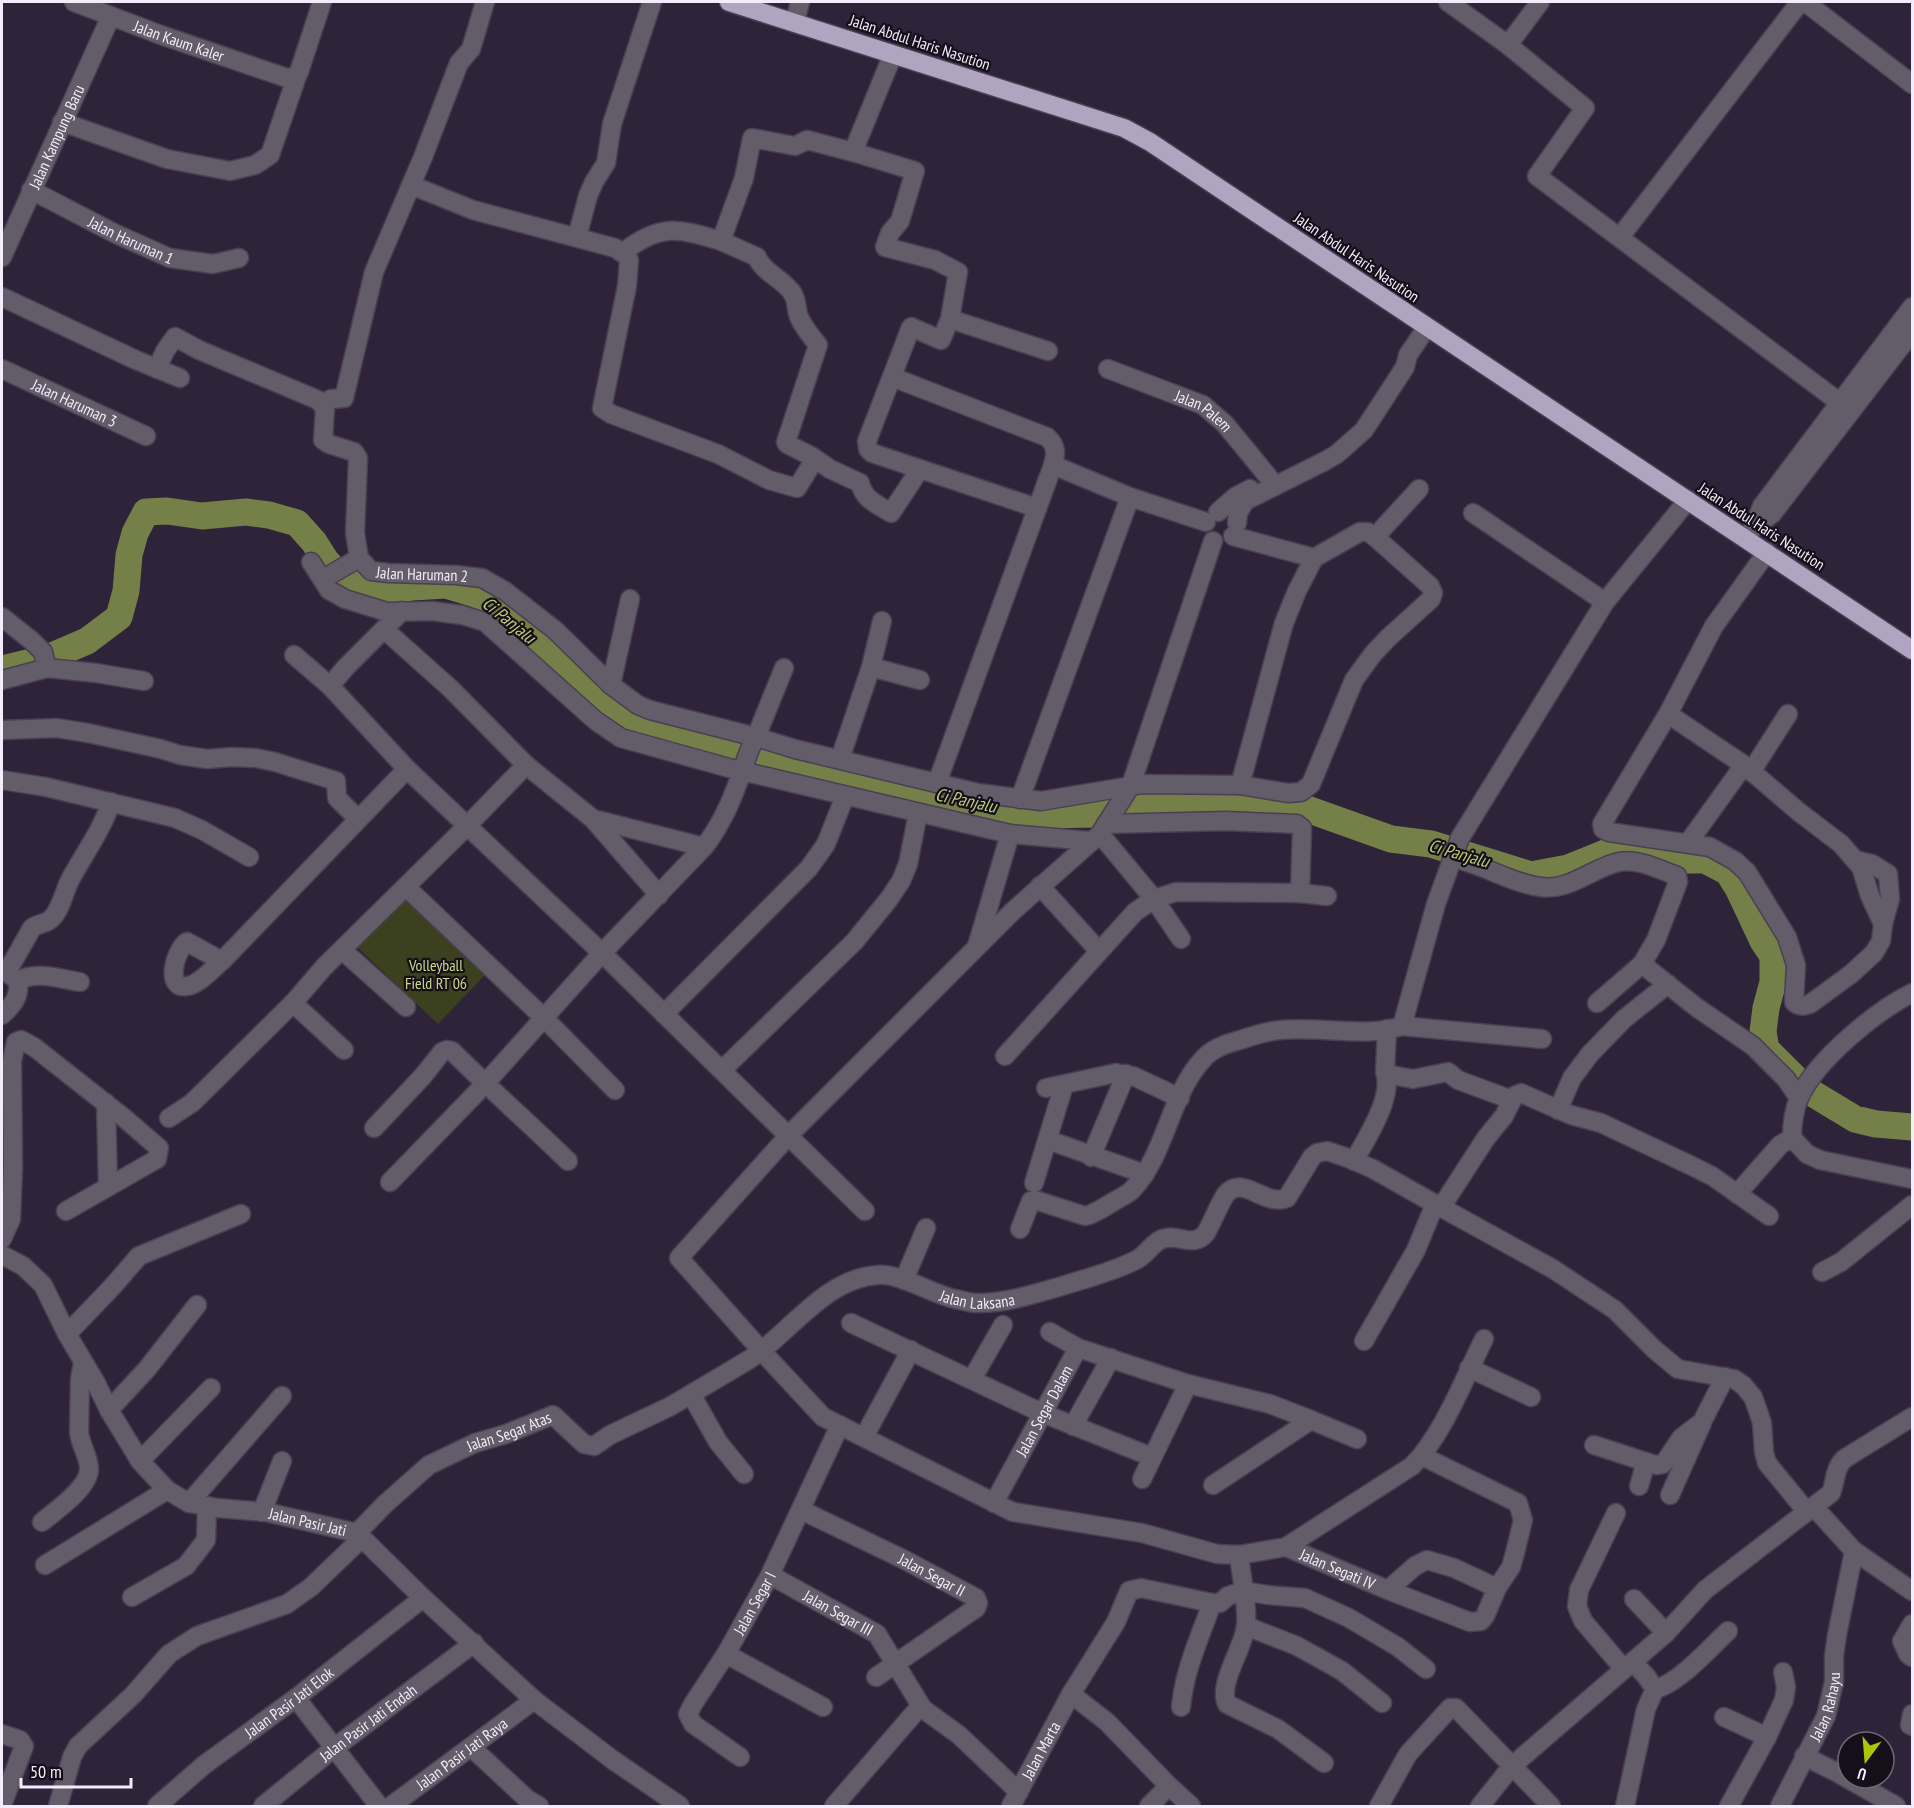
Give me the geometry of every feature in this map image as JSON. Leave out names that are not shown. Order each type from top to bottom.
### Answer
[{"type":"highway","name":"Jalan Abdul Haris Nasution","points":[[729,2],[1124,128],[1150,142],[1688,500],[1750,532],[1767,552],[1912,650]]},
{"type":"street","name":"Jalan Kaum Kaler","points":[[74,2],[161,35],[292,77]]},
{"type":"street","points":[[62,122],[166,159],[230,171],[255,165],[270,155],[292,77],[302,66],[322,2]]},
{"type":"street","points":[[157,369],[175,337],[199,350],[323,404],[331,399],[344,398],[374,272],[459,63],[471,49],[485,2]]},
{"type":"street","points":[[576,237],[588,196],[606,163],[612,124],[652,2]]},
{"type":"street","points":[[795,22],[800,2]]},
{"type":"street","points":[[1448,2],[1468,8],[1508,45],[1585,108],[1537,176],[1846,407]]},
{"type":"street","points":[[1508,45],[1540,2]]},
{"type":"street","points":[[1620,237],[1800,2]]},
{"type":"street","points":[[1806,2],[1912,84]]},
{"type":"street","name":"Jalan Kampung Baru","points":[[2,257],[111,16]]},
{"type":"street","points":[[853,152],[893,54]]},
{"type":"street","points":[[721,241],[744,178],[752,138],[795,146],[807,140],[915,171],[900,220],[890,232],[885,247],[935,260],[958,272],[950,319],[942,340],[910,327],[867,441],[868,449],[872,453],[1036,508]]},
{"type":"street","points":[[411,185],[473,210],[615,248],[629,260],[627,286],[602,408],[611,414],[718,454],[769,480],[796,488],[815,459]]},
{"type":"street","name":"Jalan Haruman 1","points":[[31,190],[116,234],[170,258],[213,264],[239,258]]},
{"type":"street","points":[[622,253],[651,235],[666,230],[680,230],[721,241],[755,256],[760,265],[775,275],[794,294],[798,315],[818,345],[787,444],[833,471],[860,483],[862,492],[867,498],[891,513],[920,469]]},
{"type":"street","points":[[2,297],[180,378]]},
{"type":"street","points":[[1750,532],[1772,514],[1798,470],[1846,407],[1912,307]]},
{"type":"street","points":[[950,319],[1048,351]]},
{"type":"street","points":[[1272,483],[1235,496],[1212,517],[1207,534],[1213,541],[1224,542],[1235,530],[1238,513],[1245,501],[1321,453],[1334,450],[1357,424],[1396,362],[1408,355],[1426,327]]},
{"type":"street","points":[[1846,407],[1912,332]]},
{"type":"street","name":"Jalan Haruman 3","points":[[2,369],[146,436]]},
{"type":"street","name":"Jalan Palem","points":[[1108,369],[1203,405],[1225,424],[1272,483]]},
{"type":"street","points":[[892,377],[1047,437],[1053,442],[1056,452],[937,783]]},
{"type":"street","name":"Jalan Haruman 2","points":[[323,404],[325,408],[323,440],[354,452],[358,458],[355,560],[371,571],[482,578],[505,591],[555,630],[611,685],[638,705],[650,710],[754,740],[978,793],[1020,799],[1041,801],[1128,791],[1240,785],[1288,793],[1301,792],[1311,784],[1354,680],[1373,654],[1431,599],[1433,593],[1430,586],[1375,537]]},
{"type":"street","points":[[1053,465],[1130,497],[1212,517],[1226,513],[1235,530],[1314,558]]},
{"type":"street","points":[[1240,785],[1284,623],[1314,558],[1360,532],[1368,532],[1375,537],[1419,489]]},
{"type":"street","points":[[1020,799],[1130,497]]},
{"type":"street","points":[[1688,500],[1605,602],[1455,850],[1394,1028],[1385,1072],[1384,1098],[1378,1115],[1354,1161],[1373,1169],[1553,1269],[1616,1310],[1655,1350],[1678,1369],[1734,1379],[1743,1385],[1752,1397],[1762,1423],[1766,1457],[1811,1509],[1854,1551],[1912,1591]]},
{"type":"street","points":[[1473,513],[1605,602]]},
{"type":"street","points":[[1213,541],[1128,791],[1102,828],[976,948],[789,1135],[679,1258],[823,1417],[1013,1512],[1142,1533],[1217,1554],[1239,1556],[1286,1547],[1412,1466],[1422,1456],[1444,1421],[1484,1339]]},
{"type":"street","points":[[1668,714],[1747,768],[1841,844],[1861,867],[1870,896],[1883,924],[1881,941],[1874,953],[1851,974],[1805,1006],[1794,1002],[1796,964],[1786,937],[1747,872],[1735,861],[1710,847],[1609,832],[1603,828],[1602,824],[1668,714],[1714,626],[1767,552]]},
{"type":"street","points":[[328,576],[355,560]]},
{"type":"street","points":[[311,562],[328,576],[329,590],[345,599],[387,612],[432,611],[462,615],[485,622],[596,721],[621,738],[744,767],[845,796],[1010,834],[1226,821],[1297,824],[1302,828],[1300,893]]},
{"type":"street","points":[[611,685],[630,599]]},
{"type":"street","points":[[330,686],[402,611]]},
{"type":"street","points":[[2,617],[32,641],[45,662]]},
{"type":"street","points":[[840,759],[871,667],[882,621]]},
{"type":"street","points":[[385,630],[450,689],[526,765],[593,819],[659,895]]},
{"type":"street","points":[[294,655],[330,686],[407,769],[602,953],[865,1211]]},
{"type":"street","points":[[2,680],[45,662],[144,681]]},
{"type":"street","points":[[871,667],[920,680]]},
{"type":"street","points":[[390,1182],[602,953],[704,847],[719,826],[784,668]]},
{"type":"street","points":[[1688,843],[1788,714]]},
{"type":"street","points":[[2,730],[57,728],[180,755],[207,759],[232,757],[275,762],[336,782],[337,798],[358,819]]},
{"type":"street","points":[[170,1118],[192,1103],[293,1003],[324,967],[526,765]]},
{"type":"street","points":[[222,961],[407,769]]},
{"type":"street","points":[[2,780],[46,787],[175,818],[202,830],[249,857]]},
{"type":"street","points":[[664,1014],[809,868],[826,844],[845,796]]},
{"type":"street","points":[[9,974],[32,928],[36,924],[51,921],[55,915],[70,881],[105,821],[111,802]]},
{"type":"street","points":[[722,1070],[854,942],[889,899],[908,864],[918,813]]},
{"type":"street","points":[[593,819],[704,847]]},
{"type":"street","points":[[1102,828],[1113,848],[1154,899],[1181,939]]},
{"type":"street","points":[[976,948],[1010,834]]},
{"type":"street","points":[[1455,850],[1487,868],[1540,887],[1560,887],[1620,861],[1634,861],[1677,876],[1678,882],[1656,940],[1642,964],[1597,1003]]},
{"type":"street","points":[[1040,886],[1099,951]]},
{"type":"street","points":[[406,887],[543,1017],[615,1090]]},
{"type":"street","points":[[1005,1056],[1135,912],[1154,899],[1176,892],[1300,893],[1327,896]]},
{"type":"street","points":[[342,950],[406,1007]]},
{"type":"street","points":[[1642,964],[1753,1046],[1786,1079],[1804,1091]]},
{"type":"street","points":[[9,974],[24,977],[34,975],[80,982]]},
{"type":"street","points":[[2,1015],[13,1005],[19,989],[9,974]]},
{"type":"street","points":[[1558,1110],[1572,1078],[1590,1054],[1624,1019],[1668,984]]},
{"type":"street","points":[[1912,993],[1881,1011],[1827,1058],[1804,1091],[1793,1119],[1792,1138],[1807,1154],[1820,1160],[1912,1179]]},
{"type":"street","points":[[293,1003],[344,1050]]},
{"type":"street","points":[[1020,1229],[1031,1201],[1038,1200],[1079,1215],[1089,1215],[1130,1192],[1145,1174],[1195,1069],[1206,1056],[1230,1042],[1264,1032],[1281,1030],[1394,1028],[1542,1039]]},
{"type":"street","points":[[2,1239],[10,1219],[13,1167],[12,1061],[16,1042],[21,1040],[34,1047],[106,1103],[159,1148],[158,1159],[66,1210]]},
{"type":"street","points":[[374,1128],[423,1076],[442,1052],[447,1050],[452,1051],[568,1161]]},
{"type":"street","points":[[1386,1074],[1413,1079],[1448,1072],[1458,1080],[1512,1100]]},
{"type":"street","points":[[1046,1088],[1116,1073],[1126,1074],[1180,1098]]},
{"type":"street","points":[[1091,1156],[1126,1074]]},
{"type":"street","points":[[1034,1183],[1065,1084]]},
{"type":"street","points":[[1364,1341],[1439,1205],[1504,1116],[1518,1093],[1525,1093],[1558,1110],[1601,1123],[1712,1176],[1769,1216]]},
{"type":"street","points":[[106,1103],[108,1186]]},
{"type":"street","points":[[1737,1194],[1780,1145],[1792,1138]]},
{"type":"street","points":[[1048,1140],[1145,1174]]},
{"type":"street","name":"Jalan Laksana","points":[[762,1351],[810,1305],[850,1281],[878,1275],[904,1280],[943,1297],[976,1303],[1013,1300],[1098,1275],[1138,1259],[1155,1243],[1165,1238],[1197,1241],[1206,1233],[1226,1195],[1237,1187],[1243,1187],[1278,1201],[1287,1198],[1312,1157],[1317,1153],[1327,1151],[1354,1161]]},
{"type":"street","points":[[1822,1272],[1841,1262],[1912,1205]]},
{"type":"street","points":[[67,1334],[114,1286],[139,1256],[241,1215]]},
{"type":"street","points":[[904,1280],[926,1228]]},
{"type":"street","name":"Jalan Pasir Jati","points":[[2,1255],[23,1266],[43,1286],[109,1410],[140,1461],[168,1490],[198,1505],[262,1512],[360,1535],[423,1598],[534,1700],[613,1760],[680,1806]]},
{"type":"street","points":[[109,1410],[147,1369],[197,1305]]},
{"type":"street","points":[[851,1323],[1042,1413],[1152,1457]]},
{"type":"street","points":[[972,1379],[1003,1325]]},
{"type":"street","name":"Jalan Segar Dalam","points":[[994,1503],[1078,1348],[1050,1332]]},
{"type":"street","points":[[1078,1348],[1188,1384],[1270,1404],[1357,1439]]},
{"type":"street","points":[[864,1437],[911,1350]]},
{"type":"street","name":"Jalan Segar Atas","points":[[360,1535],[384,1505],[429,1465],[475,1443],[506,1434],[553,1415],[584,1444],[594,1446],[610,1435],[671,1406],[762,1351]]},
{"type":"street","points":[[1073,1426],[1111,1359]]},
{"type":"street","points":[[42,1522],[78,1491],[88,1475],[87,1458],[79,1439],[80,1379],[83,1363]]},
{"type":"street","points":[[1469,1368],[1532,1397]]},
{"type":"street","points":[[1670,1495],[1702,1422],[1725,1377]]},
{"type":"street","points":[[1142,1479],[1188,1384]]},
{"type":"street","points":[[140,1461],[211,1389]]},
{"type":"street","points":[[691,1394],[718,1442],[744,1474]]},
{"type":"street","points":[[132,1597],[186,1566],[206,1540],[198,1505],[282,1396]]},
{"type":"street","points":[[1480,1806],[1512,1766],[1666,1633],[1705,1590],[1831,1494],[1836,1469],[1844,1459],[1912,1417]]},
{"type":"street","points":[[1213,1485],[1311,1420]]},
{"type":"street","points":[[1594,1445],[1656,1465],[1663,1464],[1681,1438],[1702,1422]]},
{"type":"street","name":"Jalan Segar I","points":[[740,1757],[693,1724],[688,1714],[726,1654],[770,1575],[840,1425]]},
{"type":"street","name":"Jalan Segati IV","points":[[1286,1547],[1470,1622],[1481,1621],[1497,1588],[1511,1567],[1524,1520],[1518,1503],[1422,1456]]},
{"type":"street","points":[[262,1512],[282,1461]]},
{"type":"street","points":[[1639,1486],[1646,1462]]},
{"type":"street","points":[[45,1565],[168,1490]]},
{"type":"street","name":"Jalan Segar II","points":[[801,1510],[903,1559],[976,1598],[978,1603],[976,1608],[876,1677]]},
{"type":"street","points":[[1616,1512],[1579,1590],[1580,1614],[1628,1666],[1646,1676],[1655,1689]]},
{"type":"street","points":[[58,1806],[72,1757],[78,1746],[133,1695],[169,1654],[197,1636],[287,1604],[311,1587],[360,1535]]},
{"type":"street","name":"Jalan Rahayu","points":[[1854,1551],[1837,1635],[1834,1682],[1826,1716],[1804,1756],[1896,1806]]},
{"type":"street","points":[[1239,1556],[1246,1626],[1231,1667],[1224,1698],[1227,1704],[1278,1729],[1324,1763]]},
{"type":"street","points":[[1388,1590],[1415,1566],[1427,1560],[1454,1568],[1497,1588]]},
{"type":"street","name":"Jalan Segar III","points":[[770,1575],[877,1634],[923,1709]]},
{"type":"street","name":"Jalan Marta","points":[[1015,1799],[1071,1694],[1116,1622],[1129,1591],[1141,1588],[1212,1603]]},
{"type":"street","points":[[1181,1707],[1190,1664],[1212,1603],[1221,1603],[1228,1596],[1244,1591],[1305,1598],[1349,1617],[1398,1647],[1426,1669]]},
{"type":"street","name":"Jalan Pasir Jati Elok","points":[[157,1806],[204,1765],[296,1698],[423,1598]]},
{"type":"street","points":[[1634,1599],[1666,1633]]},
{"type":"street","points":[[1912,1624],[1902,1641],[1908,1654],[1912,1657]]},
{"type":"street","points":[[1246,1626],[1297,1646],[1342,1671],[1382,1702]]},
{"type":"street","points":[[1655,1689],[1663,1687],[1690,1667],[1728,1631]]},
{"type":"street","name":"Jalan Pasir Jati Endah","points":[[263,1806],[474,1643]]},
{"type":"street","points":[[726,1654],[823,1707]]},
{"type":"street","points":[[1729,1806],[1767,1737],[1784,1700],[1786,1687],[1784,1672]]},
{"type":"street","points":[[1625,1806],[1646,1709],[1655,1689]]},
{"type":"street","points":[[1071,1694],[1107,1722],[1191,1806]]},
{"type":"street","points":[[296,1698],[379,1806]]},
{"type":"street","name":"Jalan Pasir Jati Raya","points":[[391,1806],[412,1801],[471,1747],[534,1700]]},
{"type":"street","points":[[1379,1806],[1408,1754],[1450,1708],[1456,1708],[1551,1806]]},
{"type":"street","points":[[834,1806],[917,1710],[923,1709],[959,1735],[1015,1799]]},
{"type":"street","points":[[1912,1714],[1910,1725],[1912,1726]]},
{"type":"street","points":[[1724,1717],[1767,1737]]},
{"type":"street","points":[[2,1734],[20,1740],[24,1746],[2,1805]]},
{"type":"street","points":[[471,1747],[527,1799],[539,1806]]},
{"type":"street","points":[[1780,1806],[1804,1756]]},
{"type":"street","points":[[1149,1806],[1169,1786]]},
{"type":"green space","name":"Volleyball Field RT 06","points":[[407,897],[485,975],[438,1024],[355,945]]},
{"type":"waterway","name":"Ci Panjalu","points":[[2,669],[45,659],[87,641],[119,617],[126,591],[129,555],[135,533],[146,512],[167,511],[202,516],[246,512],[269,515],[297,523],[341,577],[382,591],[446,585],[476,594],[514,622],[543,651],[623,720],[775,761],[862,781],[1040,815],[1100,814],[1166,799],[1293,804],[1391,839],[1431,844],[1531,875],[1568,868],[1615,849],[1672,860],[1705,860],[1728,872],[1773,956],[1773,982],[1763,1032],[1766,1049],[1807,1090],[1855,1119],[1876,1124],[1912,1127]]}]
